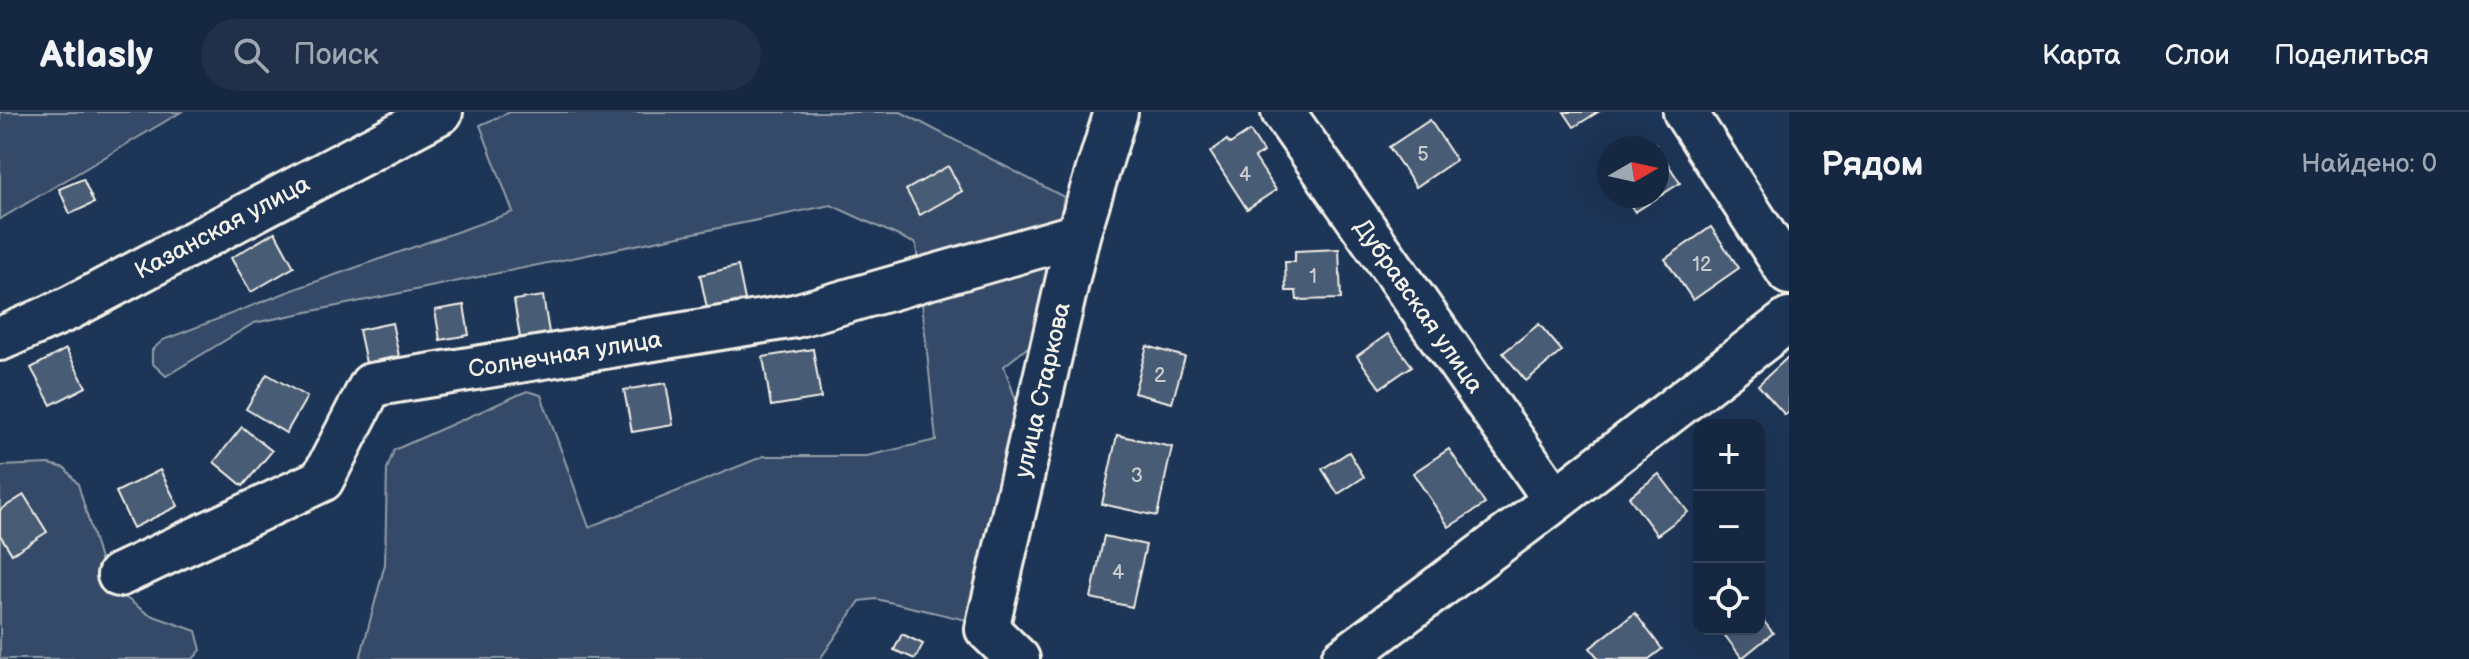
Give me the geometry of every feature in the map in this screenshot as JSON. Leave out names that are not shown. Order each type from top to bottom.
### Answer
[{"type":"street","name":"Казанская улица","points":[[0,339],[70,308],[441,112]]},
{"type":"street","name":"улица Старкова","points":[[1018,659],[980,644],[1078,235],[1116,112]]},
{"type":"street","name":"Дубравская улица","points":[[1283,112],[1555,500]]},
{"type":"street","points":[[1685,112],[1789,273]]},
{"type":"street","name":"Солнечная улица","points":[[119,575],[322,480],[371,385],[795,316],[1078,235]]},
{"type":"street","points":[[1343,659],[1789,320]]},
{"type":"shaded area","points":[[0,112],[181,112],[0,219]]},
{"type":"shaded area","points":[[510,112],[901,112],[1064,197],[1037,340],[1004,366],[1045,483],[1016,593],[992,626],[876,599],[860,601],[820,659],[360,659],[385,564],[387,469],[394,450],[527,391],[541,395],[589,527],[764,456],[867,456],[936,440],[916,244],[831,205],[254,323],[166,376],[152,363],[152,350],[163,340],[298,288],[513,212],[480,125]]},
{"type":"shaded area","points":[[49,464],[65,468],[78,484],[107,584],[148,614],[196,631],[201,650],[193,659],[0,659],[0,466]]},
{"type":"building","points":[[1564,112],[1598,112],[1574,127]]},
{"type":"building","points":[[1430,120],[1456,160],[1416,187],[1389,147]]},
{"type":"building","points":[[1250,131],[1263,152],[1255,158],[1276,190],[1247,209],[1210,152],[1227,140],[1230,144]]},
{"type":"building","points":[[948,166],[962,191],[920,215],[906,190]]},
{"type":"building","points":[[1669,166],[1680,183],[1669,190]]},
{"type":"building","points":[[83,179],[94,203],[70,214],[59,189]]},
{"type":"building","points":[[1711,227],[1739,268],[1693,300],[1665,259]]},
{"type":"building","points":[[275,232],[294,267],[251,292],[231,258]]},
{"type":"building","points":[[1339,249],[1341,299],[1297,300],[1296,291],[1286,291],[1285,262],[1295,262],[1295,251]]},
{"type":"building","points":[[738,266],[745,300],[707,308],[700,275]]},
{"type":"building","points":[[543,296],[552,351],[523,356],[514,300]]},
{"type":"building","points":[[464,305],[469,335],[440,340],[435,310]]},
{"type":"building","points":[[392,323],[399,356],[366,363],[359,330]]},
{"type":"building","points":[[1539,324],[1562,351],[1526,381],[1503,353]]},
{"type":"building","points":[[1388,334],[1412,366],[1380,388],[1357,356]]},
{"type":"building","points":[[1147,346],[1185,357],[1172,403],[1134,393]]},
{"type":"building","points":[[66,349],[86,387],[51,405],[31,368]]},
{"type":"building","points":[[813,349],[821,398],[771,406],[763,357]]},
{"type":"building","points":[[1789,356],[1789,412],[1785,415],[1758,385]]},
{"type":"building","points":[[267,374],[307,397],[286,433],[246,409]]},
{"type":"building","points":[[666,383],[673,425],[632,432],[624,390]]},
{"type":"building","points":[[242,427],[272,451],[243,486],[214,462]]},
{"type":"building","points":[[1117,435],[1172,447],[1157,516],[1102,504]]},
{"type":"building","points":[[1449,449],[1485,504],[1449,527],[1413,473]]},
{"type":"building","points":[[1349,452],[1364,477],[1338,494],[1322,469]]},
{"type":"building","points":[[160,470],[178,506],[133,528],[116,492]]},
{"type":"building","points":[[1659,474],[1688,512],[1657,535],[1629,497]]},
{"type":"building","points":[[24,495],[47,532],[12,554],[0,535],[0,510]]},
{"type":"building","points":[[1104,536],[1146,545],[1132,607],[1091,598]]},
{"type":"building","points":[[1635,613],[1662,649],[1649,659],[1599,659],[1590,648]]},
{"type":"building","points":[[1765,623],[1773,633],[1742,658],[1725,635],[1765,635]]},
{"type":"building","points":[[902,634],[923,644],[915,659],[894,650]]}]
